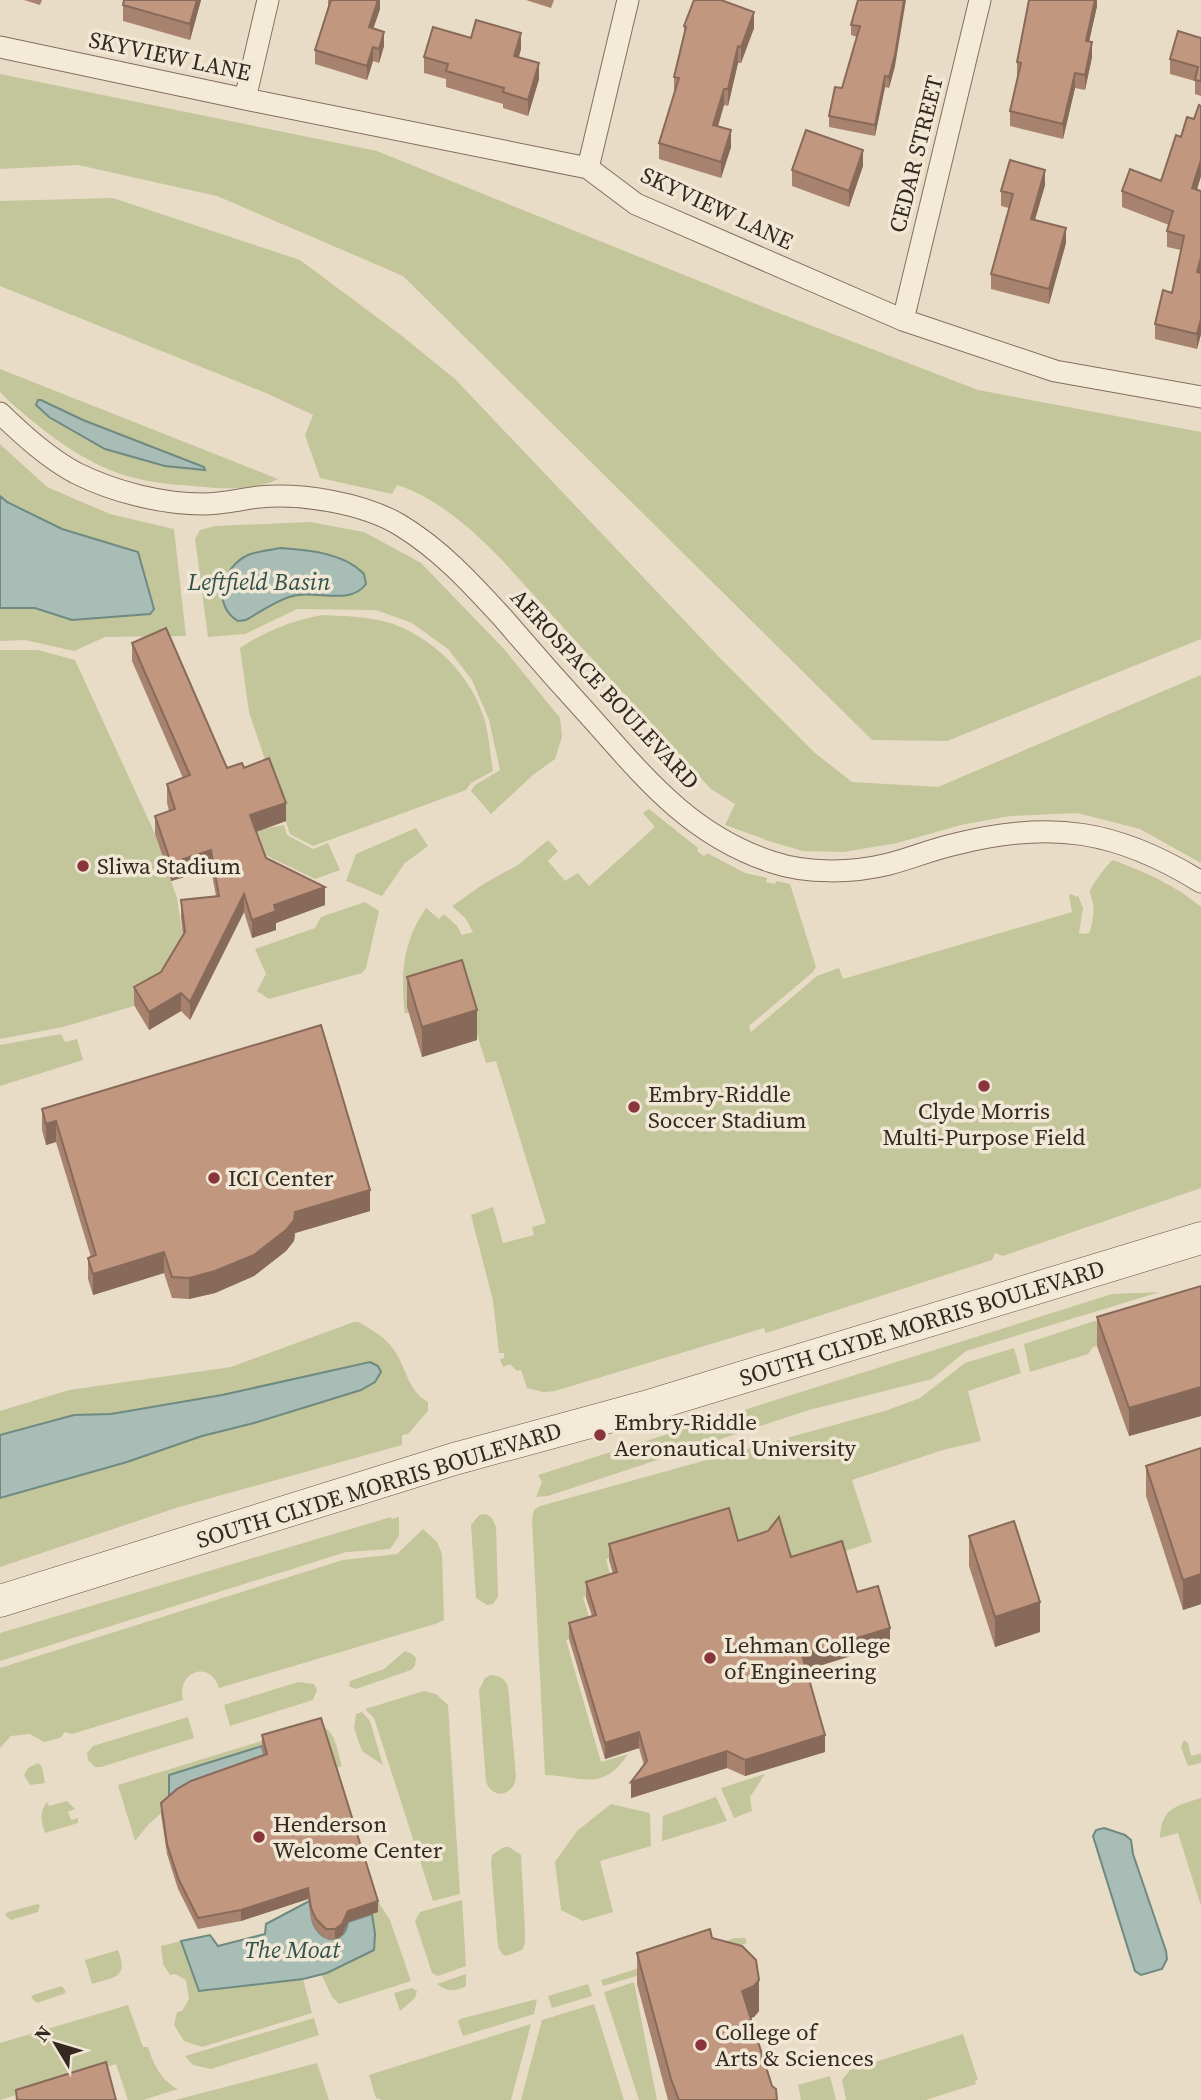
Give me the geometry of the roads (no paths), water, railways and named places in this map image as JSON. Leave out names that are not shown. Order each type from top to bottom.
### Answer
[{"type":"main road","name":"SOUTH CLYDE MORRIS BOULEVARD","points":[[0,1601],[454,1459],[645,1407],[1201,1238]]},
{"type":"street","points":[[245,99],[268,0]]},
{"type":"street","points":[[588,168],[628,0]]},
{"type":"street","name":"CEDAR STREET","points":[[903,320],[980,0]]},
{"type":"street","name":"SKYVIEW LANE","points":[[0,47],[588,168],[636,204],[903,320],[1055,371],[1201,397]]},
{"type":"street","name":"AEROSPACE BOULEVARD","points":[[0,413],[38,447],[75,472],[122,490],[167,501],[205,504],[263,497],[309,498],[353,507],[396,522],[432,545],[473,585],[654,789],[720,841],[750,854],[805,869],[850,869],[886,865],[953,844],[1000,834],[1047,830],[1074,832],[1129,846],[1151,854],[1201,882]]},
{"type":"water","points":[[38,400],[204,467],[205,470],[165,466],[105,449],[49,417],[36,405]]},
{"type":"water","points":[[0,496],[62,529],[138,552],[154,609],[150,614],[72,620],[35,608],[0,608]]},
{"type":"water","name":"Leftfield Basin","points":[[281,548],[314,552],[347,561],[364,574],[366,584],[359,591],[341,596],[309,594],[289,597],[246,620],[238,621],[230,614],[222,596],[226,577],[239,561],[248,555]]},
{"type":"water","points":[[370,1362],[378,1366],[381,1372],[375,1382],[361,1390],[0,1498],[0,1435],[74,1415],[111,1414],[222,1395]]},
{"type":"water","points":[[262,1746],[267,1765],[169,1806],[169,1775]]},
{"type":"water","points":[[1104,1828],[1125,1835],[1131,1840],[1133,1854],[1166,1951],[1167,1959],[1162,1969],[1141,1975],[1135,1971],[1093,1836],[1096,1830]]},
{"type":"water","name":"The Moat","points":[[313,1899],[313,1923],[321,1935],[327,1938],[337,1938],[346,1930],[348,1922],[372,1914],[374,1950],[327,1973],[303,1979],[199,1991],[181,1941],[210,1935],[218,1946],[265,1934],[266,1924]]},
{"type":"place","name":"Sliwa Stadium","points":[[83,866]]},
{"type":"place","name":"Clyde Morris Multi-Purpose Field","points":[[984,1086]]},
{"type":"place","name":"Embry-Riddle Soccer Stadium","points":[[634,1107]]},
{"type":"place","name":"ICI Center","points":[[214,1178]]},
{"type":"place","name":"Embry-Riddle Aeronautical University","points":[[600,1435]]},
{"type":"place","name":"Lehman College of Engineering","points":[[710,1658]]},
{"type":"place","name":"Henderson Welcome Center","points":[[259,1837]]},
{"type":"place","name":"College of Arts & Sciences","points":[[701,2045]]}]
